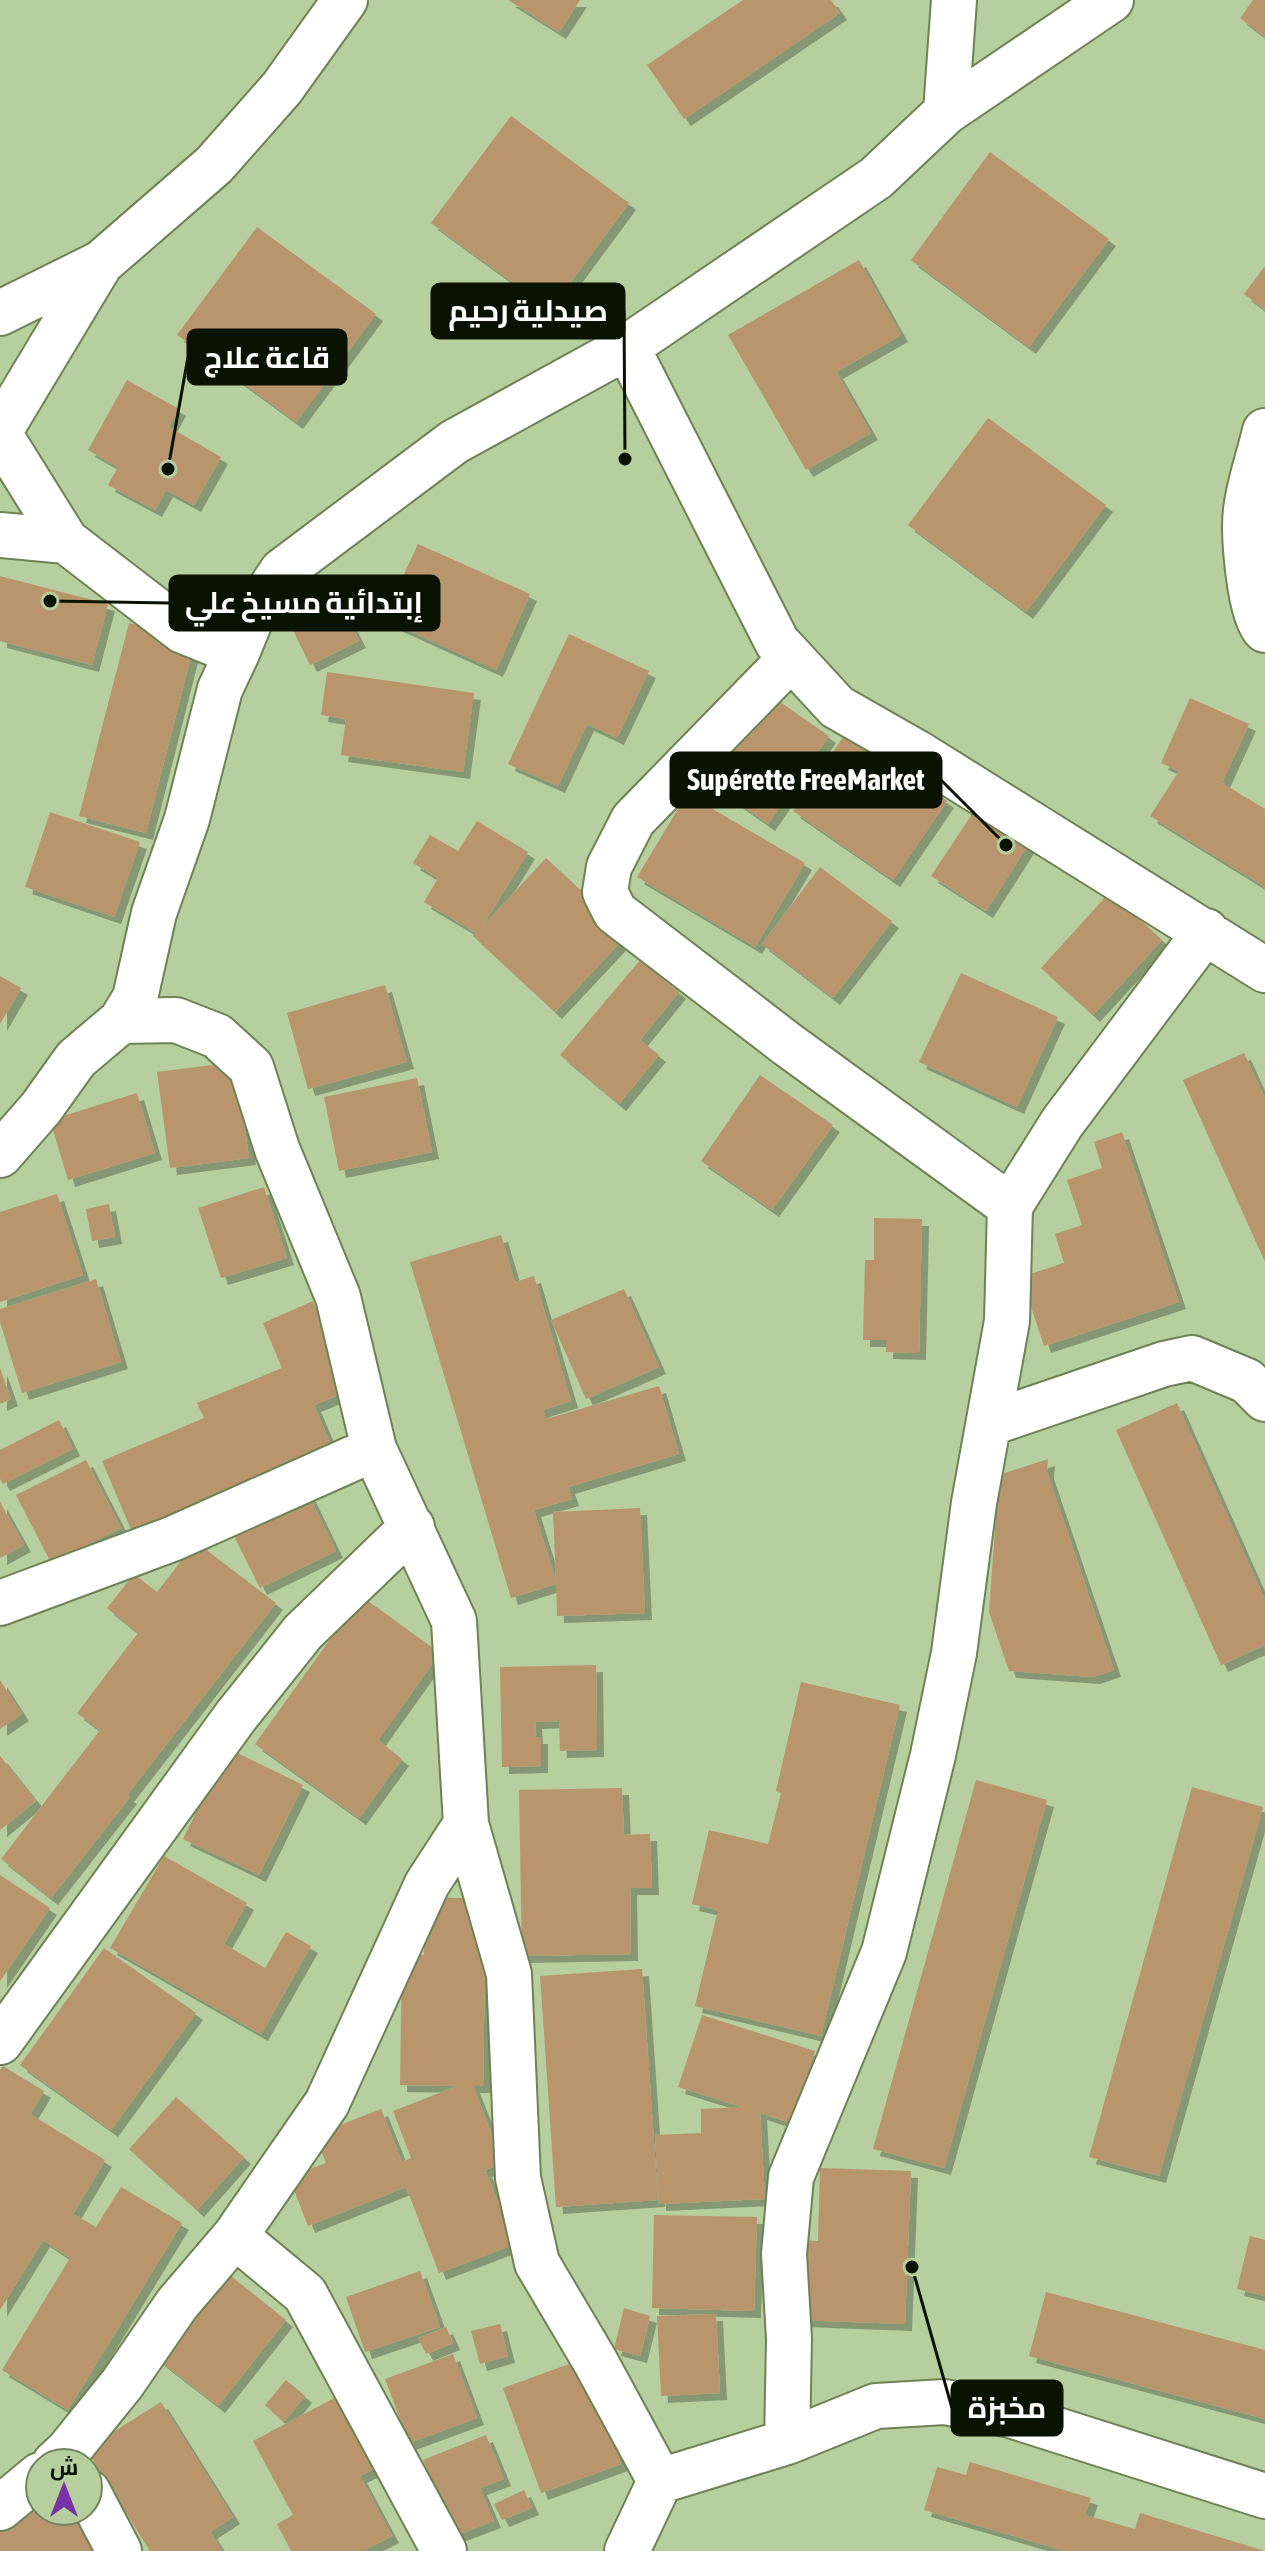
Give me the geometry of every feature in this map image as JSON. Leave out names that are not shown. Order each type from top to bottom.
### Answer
[{"type":"street","points":[[0,313],[101,263],[214,165],[282,88],[345,0]]},
{"type":"street","points":[[946,112],[954,0]]},
{"type":"street","points":[[0,1155],[41,1108],[76,1059],[121,1021],[135,998],[154,913],[187,819],[220,689],[252,616],[282,571],[454,442],[627,347],[876,178],[946,112],[1111,0]]},
{"type":"street","points":[[101,263],[0,433],[66,541],[183,631],[237,653]]},
{"type":"street","points":[[627,347],[777,642],[837,707],[916,752],[1265,970]]},
{"type":"street","points":[[1265,431],[1246,511],[1248,575],[1259,624],[1265,630]]},
{"type":"street","points":[[0,535],[66,541]]},
{"type":"street","points":[[791,658],[633,820],[609,867],[605,892],[615,912],[787,1044],[1010,1206]]},
{"type":"street","points":[[787,2442],[789,2339],[784,2254],[791,2177],[884,1952],[933,1755],[954,1653],[974,1503],[991,1423],[1007,1321],[1010,1206],[1062,1123],[1206,931]]},
{"type":"street","points":[[121,1021],[176,1020],[217,1036],[251,1067],[277,1149],[338,1297],[374,1449],[454,1621],[466,1824],[509,1974],[518,2178],[537,2263],[660,2481]]},
{"type":"street","points":[[991,1423],[1164,1364],[1192,1358],[1247,1381],[1265,1399]]},
{"type":"street","points":[[0,1603],[172,1539],[374,1449]]},
{"type":"street","points":[[0,2042],[236,1716],[303,1632],[412,1527]]},
{"type":"street","points":[[72,2447],[122,2384],[177,2304],[235,2236],[327,2103],[427,1884],[466,1824]]},
{"type":"street","points":[[235,2236],[305,2294],[444,2551]]},
{"type":"street","points":[[627,2551],[660,2481],[787,2442],[876,2406],[945,2402],[1010,2415],[1265,2496]]},
{"type":"street","points":[[0,2508],[24,2490]]},
{"type":"street","points":[[104,2522],[119,2551]]},
{"type":"building","points":[[508,0],[580,0],[559,32]]},
{"type":"building","points":[[743,0],[831,0],[840,13],[684,119],[647,65]]},
{"type":"building","points":[[1253,0],[1265,0],[1265,37],[1240,18]]},
{"type":"building","points":[[511,116],[629,203],[550,310],[431,223]]},
{"type":"building","points":[[990,152],[1109,239],[1029,347],[911,260]]},
{"type":"building","points":[[257,227],[376,314],[296,422],[177,335]]},
{"type":"building","points":[[859,260],[901,335],[836,372],[871,433],[806,470],[728,335]]},
{"type":"building","points":[[1265,266],[1265,310],[1244,294]]},
{"type":"building","points":[[127,380],[179,409],[169,427],[221,457],[194,505],[166,490],[155,510],[108,485],[118,467],[88,450]]},
{"type":"building","points":[[988,418],[1106,505],[1026,612],[908,525]]},
{"type":"building","points":[[418,544],[530,594],[496,670],[383,619]]},
{"type":"building","points":[[0,576],[108,604],[92,665],[0,641]]},
{"type":"building","points":[[334,592],[359,641],[310,665],[286,616]]},
{"type":"building","points":[[129,623],[195,640],[146,833],[79,816]]},
{"type":"building","points":[[569,634],[649,671],[617,738],[587,724],[558,786],[508,764]]},
{"type":"building","points":[[327,672],[474,693],[463,772],[341,755],[346,719],[321,715]]},
{"type":"building","points":[[770,695],[829,736],[768,824],[710,783]]},
{"type":"building","points":[[1190,698],[1249,724],[1222,783],[1265,809],[1265,887],[1150,816],[1179,771],[1161,763]]},
{"type":"building","points":[[846,733],[947,801],[893,880],[793,811]]},
{"type":"building","points":[[687,794],[805,863],[755,947],[637,877]]},
{"type":"building","points":[[976,808],[1030,842],[986,911],[931,876]]},
{"type":"building","points":[[50,812],[140,842],[114,917],[25,887]]},
{"type":"building","points":[[477,821],[528,852],[482,927],[546,858],[628,934],[555,1012],[473,936],[476,933],[424,902],[438,878],[413,863],[430,835],[458,851]]},
{"type":"building","points":[[820,867],[892,921],[833,998],[762,944]]},
{"type":"building","points":[[1110,892],[1162,940],[1093,1015],[1041,968]]},
{"type":"building","points":[[640,960],[679,992],[640,1040],[659,1055],[619,1104],[560,1055]]},
{"type":"building","points":[[961,973],[1058,1017],[1017,1107],[919,1062]]},
{"type":"building","points":[[0,976],[21,988],[0,1024]]},
{"type":"building","points":[[385,985],[407,1062],[308,1089],[287,1013]]},
{"type":"building","points":[[1244,1053],[1265,1099],[1265,1262],[1183,1080]]},
{"type":"building","points":[[235,1062],[249,1158],[170,1168],[157,1072]]},
{"type":"building","points":[[760,1075],[833,1125],[772,1210],[701,1161]]},
{"type":"building","points":[[417,1078],[432,1152],[339,1171],[324,1097]]},
{"type":"building","points":[[137,1093],[155,1153],[68,1180],[50,1120]]},
{"type":"building","points":[[1122,1132],[1179,1302],[1044,1346],[1021,1277],[1064,1263],[1055,1234],[1082,1225],[1067,1180],[1102,1168],[1094,1142]]},
{"type":"building","points":[[264,1187],[287,1258],[221,1278],[198,1208]]},
{"type":"building","points":[[57,1194],[83,1275],[0,1302],[0,1212]]},
{"type":"building","points":[[109,1204],[115,1237],[92,1241],[86,1209]]},
{"type":"building","points":[[874,1218],[922,1219],[919,1353],[886,1352],[886,1340],[863,1340],[865,1260],[874,1260]]},
{"type":"building","points":[[501,1235],[515,1282],[534,1276],[571,1401],[543,1410],[546,1419],[659,1386],[679,1454],[568,1487],[572,1499],[534,1510],[556,1581],[553,1512],[640,1508],[645,1613],[557,1616],[556,1584],[511,1598],[410,1262]]},
{"type":"building","points":[[96,1279],[121,1362],[22,1393],[0,1322],[0,1309]]},
{"type":"building","points":[[624,1289],[659,1367],[586,1399],[551,1320]]},
{"type":"building","points":[[313,1301],[351,1390],[314,1405],[331,1445],[223,1491],[227,1499],[135,1539],[102,1461],[204,1418],[197,1403],[282,1368],[263,1323]]},
{"type":"building","points":[[0,1368],[11,1399],[0,1404]]},
{"type":"building","points":[[1177,1403],[1265,1600],[1265,1645],[1221,1665],[1116,1430]]},
{"type":"building","points":[[59,1420],[73,1449],[3,1484],[0,1479],[0,1450]]},
{"type":"building","points":[[1048,1459],[1047,1472],[1114,1670],[1093,1677],[1009,1671],[989,1612],[999,1475]]},
{"type":"building","points":[[86,1460],[121,1528],[51,1563],[16,1495]]},
{"type":"building","points":[[303,1483],[336,1551],[260,1588],[226,1520]]},
{"type":"building","points":[[0,1502],[24,1545],[0,1558]]},
{"type":"building","points":[[196,1542],[276,1603],[51,1898],[1,1859],[100,1730],[77,1713],[138,1633],[107,1608],[134,1574],[157,1592]]},
{"type":"building","points":[[361,1596],[440,1653],[378,1740],[402,1759],[359,1818],[255,1744]]},
{"type":"building","points":[[596,1665],[597,1750],[560,1751],[559,1721],[535,1722],[536,1737],[541,1737],[541,1766],[502,1767],[500,1667]]},
{"type":"building","points":[[0,1680],[22,1714],[0,1729]]},
{"type":"building","points":[[801,1682],[900,1705],[821,2036],[695,2006],[718,1910],[692,1904],[709,1830],[768,1844],[781,1793],[776,1791]]},
{"type":"building","points":[[227,1748],[303,1785],[259,1875],[183,1839]]},
{"type":"building","points":[[0,1756],[36,1801],[0,1830]]},
{"type":"building","points":[[976,1780],[1047,1800],[944,2168],[873,2149]]},
{"type":"building","points":[[1192,1787],[1263,1807],[1159,2176],[1089,2157]]},
{"type":"building","points":[[622,1788],[624,1835],[650,1834],[652,1888],[630,1888],[631,1954],[522,1956],[519,1790]]},
{"type":"building","points":[[164,1856],[247,1903],[224,1944],[265,1968],[286,1932],[311,1946],[261,2034],[110,1948]]},
{"type":"building","points":[[0,1875],[50,1908],[0,1981]]},
{"type":"building","points":[[425,1897],[486,1899],[483,2086],[473,2086],[503,2163],[485,2170],[515,2244],[439,2273],[406,2187],[308,2226],[289,2177],[326,2163],[315,2135],[381,2109],[402,2162],[411,2158],[393,2111],[457,2086],[400,2085],[402,1955],[424,1955]]},
{"type":"building","points":[[104,1948],[196,2013],[111,2130],[20,2065]]},
{"type":"building","points":[[642,1969],[658,2200],[556,2207],[540,1976]]},
{"type":"building","points":[[702,2015],[815,2051],[791,2123],[760,2113],[765,2199],[659,2204],[655,2135],[701,2133],[701,2109],[742,2107],[678,2087]]},
{"type":"building","points":[[3,2066],[44,2091],[30,2114],[105,2160],[73,2214],[96,2227],[121,2187],[182,2223],[68,2410],[2,2370],[70,2258],[43,2240],[0,2310],[0,2070]]},
{"type":"building","points":[[176,2097],[244,2157],[197,2210],[129,2149]]},
{"type":"building","points":[[820,2168],[911,2171],[905,2324],[798,2320],[801,2240],[818,2241]]},
{"type":"building","points":[[654,2215],[757,2217],[754,2311],[652,2308]]},
{"type":"building","points":[[1250,2236],[1265,2240],[1265,2296],[1237,2289]]},
{"type":"building","points":[[216,2264],[286,2320],[218,2406],[147,2351]]},
{"type":"building","points":[[420,2271],[440,2327],[365,2352],[346,2297]]},
{"type":"building","points":[[1046,2292],[1265,2350],[1265,2419],[1029,2356]]},
{"type":"building","points":[[624,2308],[650,2316],[640,2356],[614,2349]]},
{"type":"building","points":[[716,2314],[720,2393],[661,2396],[657,2316]]},
{"type":"building","points":[[500,2324],[508,2356],[480,2364],[471,2331]]},
{"type":"building","points":[[446,2327],[453,2343],[426,2354],[418,2338]]},
{"type":"building","points":[[453,2354],[477,2418],[409,2443],[385,2379]]},
{"type":"building","points":[[583,2359],[621,2464],[541,2493],[503,2388]]},
{"type":"building","points":[[286,2380],[305,2396],[284,2422],[265,2405]]},
{"type":"building","points":[[340,2395],[384,2464],[360,2476],[392,2536],[363,2551],[291,2551],[277,2524],[293,2515],[253,2441]]},
{"type":"building","points":[[161,2402],[233,2517],[210,2532],[222,2551],[150,2551],[104,2478],[104,2447],[89,2447]]},
{"type":"building","points":[[486,2435],[504,2479],[480,2488],[494,2521],[454,2536],[423,2460]]},
{"type":"building","points":[[970,2462],[1091,2498],[1085,2515],[1135,2529],[1140,2513],[1265,2551],[1065,2551],[924,2510],[937,2467],[966,2475]]},
{"type":"building","points":[[524,2490],[532,2508],[502,2520],[494,2504]]},
{"type":"building","points":[[24,2503],[24,2527],[96,2527],[111,2551],[0,2551],[0,2517]]},
{"type":"place","name":"صيدلية رحيم","points":[[625,459]]},
{"type":"place","name":"قاعة علاج","points":[[168,469]]},
{"type":"place","name":"إبتدائية مسيخ علي","points":[[50,601]]},
{"type":"place","name":"Supérette FreeMarket","points":[[1006,845]]},
{"type":"place","name":"مخبزة","points":[[912,2267]]}]
